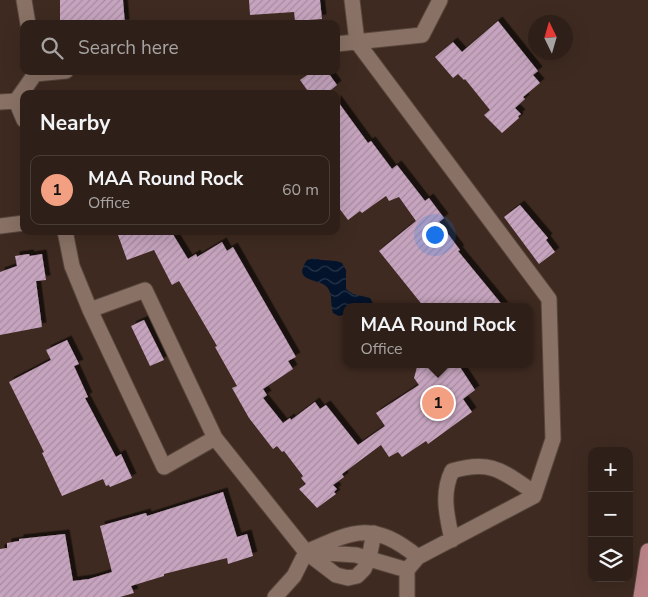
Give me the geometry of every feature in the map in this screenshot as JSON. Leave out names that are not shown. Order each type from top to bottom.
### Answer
[{"type":"main road","points":[[642,597],[648,551]]},
{"type":"lane","points":[[24,0],[27,20]]},
{"type":"lane","points":[[352,0],[357,42],[549,299],[553,439],[534,496],[418,557],[407,570],[407,597]]},
{"type":"lane","points":[[340,44],[422,35],[440,0]]},
{"type":"lane","points":[[23,90],[34,75]]},
{"type":"lane","points":[[16,101],[20,95]]},
{"type":"lane","points":[[0,102],[16,101]]},
{"type":"lane","points":[[16,101],[20,110]]},
{"type":"lane","points":[[0,226],[20,224]]},
{"type":"lane","points":[[66,235],[72,266],[90,310],[164,467],[215,438]]},
{"type":"lane","points":[[90,310],[145,290],[215,438],[306,552],[336,575],[348,578],[357,576],[364,569],[369,558],[374,533]]},
{"type":"lane","points":[[452,540],[446,511],[445,485],[452,471],[471,465],[497,468],[535,493]]},
{"type":"lane","points":[[275,597],[294,576],[306,552],[344,535],[369,531],[398,541],[418,557]]},
{"type":"lane","points":[[306,552],[341,552],[369,558],[407,570]]},
{"type":"water","points":[[315,258],[342,263],[346,270],[346,289],[353,294],[370,298],[373,303],[343,303],[343,315],[339,316],[333,313],[330,293],[327,287],[308,279],[302,273],[307,260]]},
{"type":"building","points":[[60,0],[123,0],[125,20],[60,20]]},
{"type":"building","points":[[249,0],[320,0],[322,19],[295,20],[294,12],[250,15]]},
{"type":"building","points":[[498,21],[538,71],[533,75],[540,83],[523,97],[525,99],[515,108],[521,114],[518,116],[519,118],[502,133],[484,115],[490,110],[465,79],[458,74],[453,78],[435,57],[453,42],[462,52]]},
{"type":"building","points":[[307,75],[330,75],[337,85],[331,90],[307,90],[300,80]]},
{"type":"building","points":[[340,104],[368,143],[371,141],[392,169],[397,165],[425,201],[429,198],[444,218],[439,222],[460,250],[458,251],[501,303],[421,303],[379,251],[416,221],[399,197],[389,201],[386,196],[362,213],[360,211],[348,220],[340,209]]},
{"type":"building","points":[[520,205],[548,238],[546,240],[555,252],[539,264],[504,217]]},
{"type":"building","points":[[118,235],[173,235],[188,259],[196,254],[197,257],[222,242],[227,251],[233,247],[296,357],[288,361],[293,369],[263,389],[267,395],[263,398],[283,423],[290,418],[291,420],[315,402],[320,409],[326,405],[358,445],[385,426],[376,413],[419,385],[414,378],[417,368],[461,368],[475,390],[463,399],[472,412],[428,444],[426,441],[402,457],[398,452],[389,457],[381,445],[342,474],[344,477],[333,485],[337,489],[334,492],[336,494],[317,508],[299,489],[306,484],[301,478],[303,476],[284,451],[282,452],[277,446],[273,449],[249,418],[232,388],[237,386],[215,347],[217,346],[179,281],[172,285],[154,250],[127,260]]},
{"type":"building","points":[[29,254],[30,256],[42,254],[46,280],[36,281],[42,327],[0,335],[0,272],[17,266],[15,256]]},
{"type":"building","points":[[144,320],[164,360],[150,366],[131,326]]},
{"type":"building","points":[[67,340],[79,364],[74,366],[88,397],[85,398],[116,457],[121,454],[132,478],[110,487],[109,485],[106,486],[103,479],[62,496],[42,453],[44,452],[9,382],[51,360],[46,350]]},
{"type":"building","points":[[223,492],[237,537],[247,534],[253,556],[228,564],[227,558],[164,574],[164,576],[131,586],[134,593],[120,597],[0,597],[0,549],[7,548],[7,543],[19,541],[19,539],[65,534],[73,581],[89,579],[112,572],[100,526],[146,513],[147,516]]},
{"type":"place","name":"MAA Round Rock","points":[[438,403]]}]
